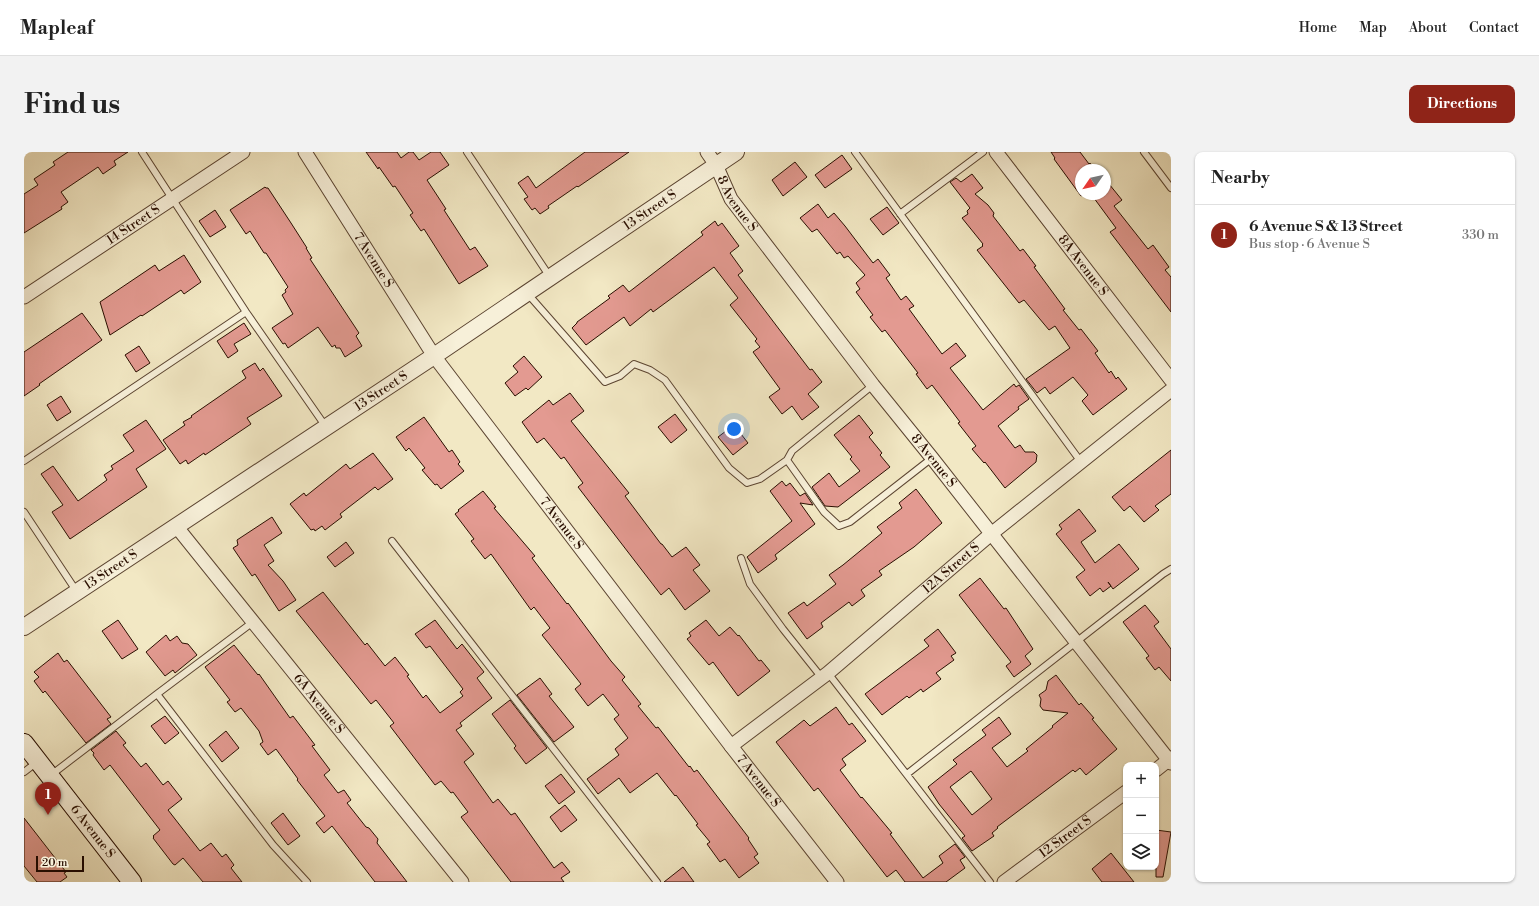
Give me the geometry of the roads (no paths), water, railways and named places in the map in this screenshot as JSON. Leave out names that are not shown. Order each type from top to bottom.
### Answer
[{"type":"main road","name":"6 Avenue S","points":[[24,743],[31,766],[50,776],[132,882]]},
{"type":"street","name":"14 Street S","points":[[24,297],[243,152]]},
{"type":"street","name":"7 Avenue S","points":[[305,152],[434,356],[731,746],[837,882]]},
{"type":"street","name":"8 Avenue S","points":[[707,152],[716,165],[731,199],[873,385],[1170,761]]},
{"type":"street","name":"13 Street S","points":[[24,627],[434,356],[526,292],[736,152]]},
{"type":"street","name":"8A Avenue S","points":[[996,152],[1171,380]]},
{"type":"street","name":"12A Street S","points":[[731,746],[825,676],[991,534],[1171,390]]},
{"type":"street","name":"6A Avenue S","points":[[176,526],[462,882]]},
{"type":"street","points":[[1159,768],[1170,761]]},
{"type":"street","name":"12 Street S","points":[[1004,882],[1123,794]]},
{"type":"lane","points":[[142,152],[174,198],[246,312],[326,427]]},
{"type":"lane","points":[[855,152],[1081,462]]},
{"type":"lane","points":[[900,214],[983,152]]},
{"type":"lane","points":[[1144,152],[1171,188]]},
{"type":"lane","points":[[470,153],[550,277]]},
{"type":"lane","points":[[526,292],[605,382],[620,376],[634,364],[650,370],[665,380],[729,468],[747,483],[760,479],[786,460],[792,451],[873,385]]},
{"type":"lane","points":[[24,461],[246,312]]},
{"type":"lane","points":[[786,460],[824,512],[839,526],[850,522],[932,458]]},
{"type":"lane","points":[[24,512],[77,592]]},
{"type":"lane","points":[[392,541],[657,882]]},
{"type":"lane","points":[[741,558],[750,584],[782,629],[825,676],[906,774],[990,882]]},
{"type":"lane","points":[[906,774],[1171,569]]},
{"type":"lane","points":[[50,776],[156,694],[253,622]]},
{"type":"lane","points":[[156,694],[273,845],[307,882]]},
{"type":"place","name":"6 Avenue S & 13 Street","points":[[48,815]]}]
